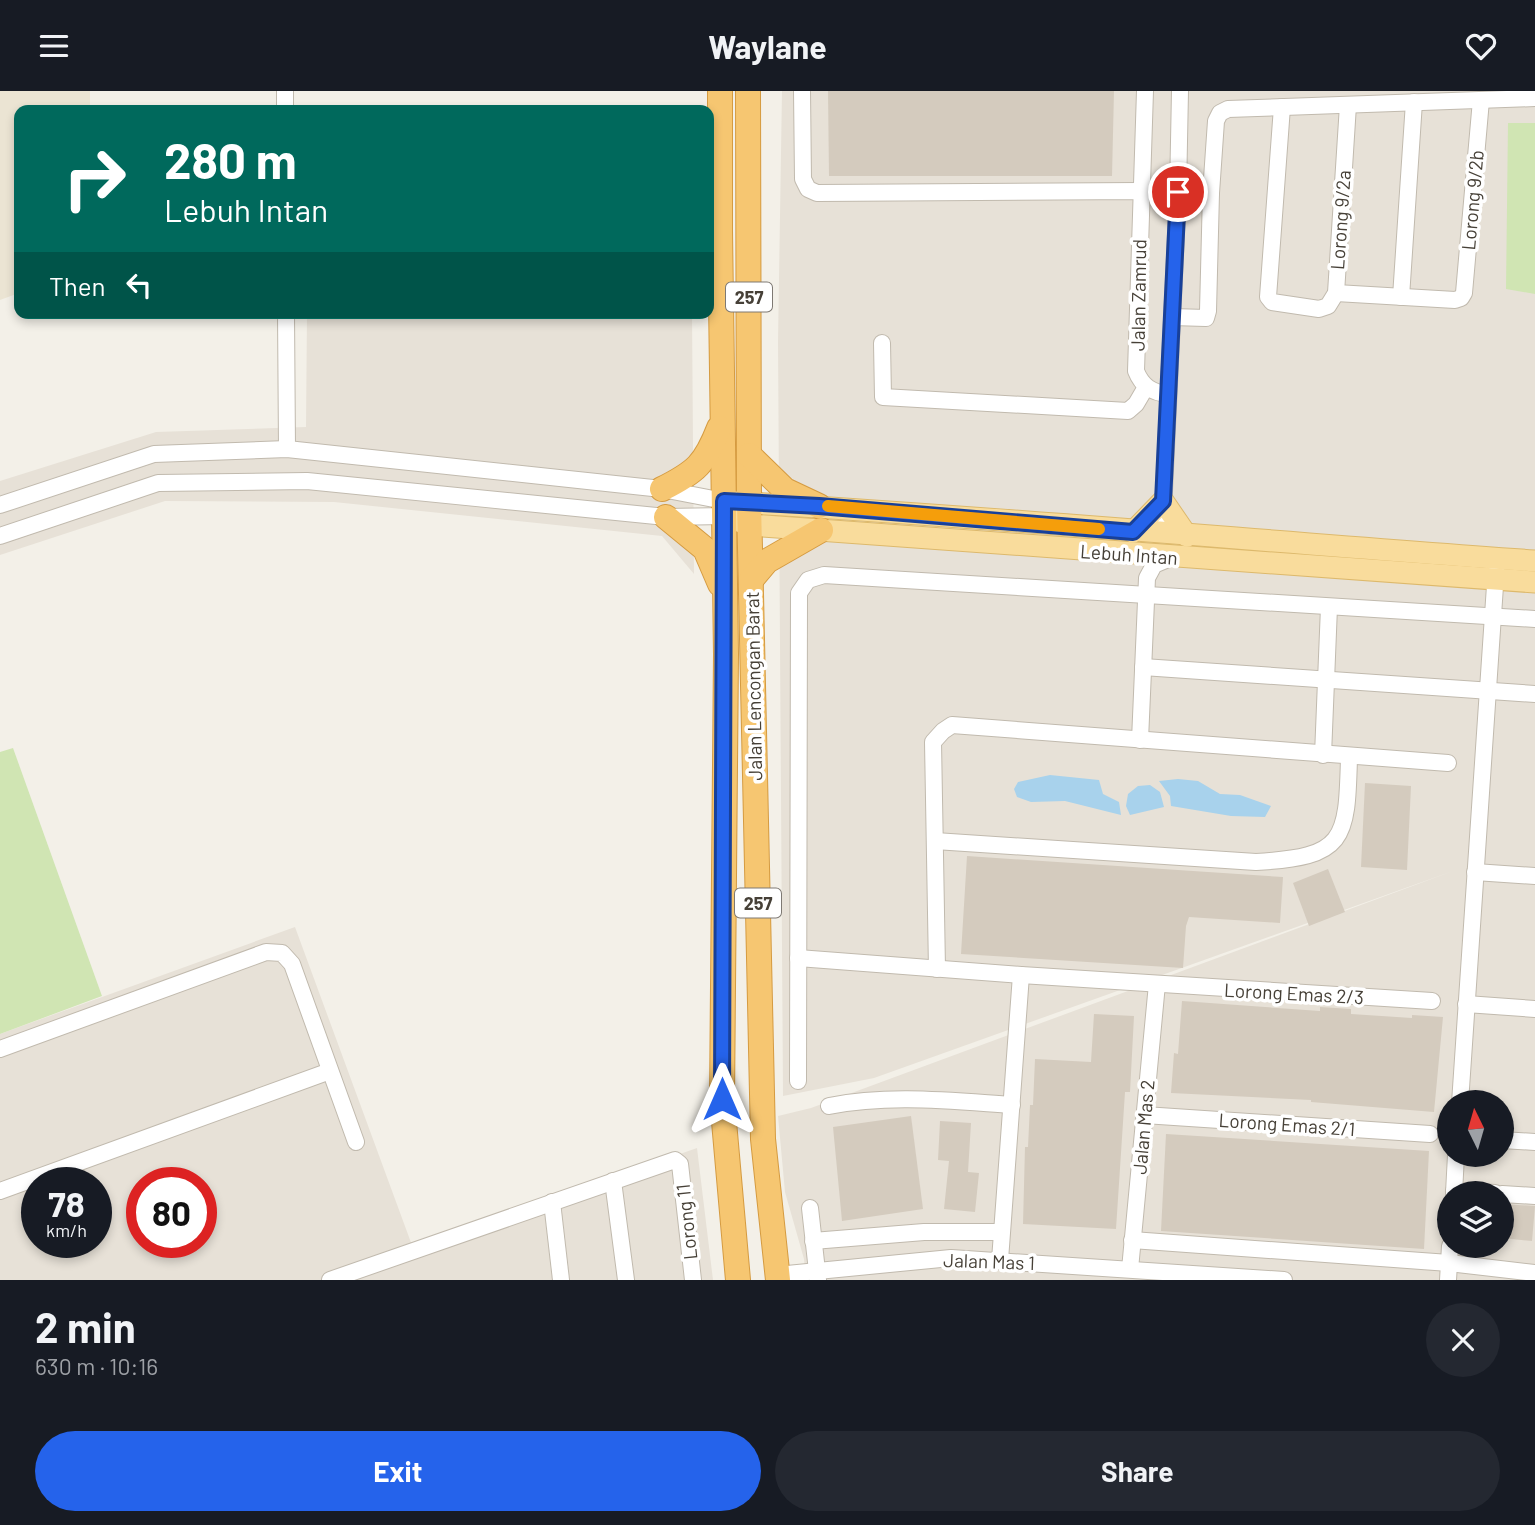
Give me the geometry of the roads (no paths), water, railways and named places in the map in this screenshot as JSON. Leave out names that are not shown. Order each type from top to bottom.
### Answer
[{"type":"highway","name":"Jalan Lencongan Barat","points":[[720,91],[715,153],[714,223],[725,509],[722,1099],[738,1280]]},
{"type":"highway","name":"Jalan Lencongan Barat","points":[[748,91],[749,455],[763,1139],[778,1278]]},
{"type":"highway","points":[[662,489],[700,468],[709,454],[723,417]]},
{"type":"highway","points":[[749,455],[777,484],[819,506]]},
{"type":"highway","points":[[666,517],[705,549],[725,601]]},
{"type":"highway","points":[[751,580],[767,561],[821,530]]},
{"type":"main road","points":[[1133,532],[1163,501],[1187,536]]},
{"type":"main road","name":"Lebuh Intan","points":[[750,514],[819,506],[1187,536],[1496,568],[1535,582]]},
{"type":"main road","name":"Lebuh Intan","points":[[725,509],[821,530],[1173,557],[1496,568],[1535,561]]},
{"type":"street","points":[[802,91],[803,179],[808,189],[817,193],[1211,193]]},
{"type":"street","name":"Jalan Zamrud","points":[[1145,91],[1136,371],[1146,387]]},
{"type":"street","points":[[1162,534],[1178,192],[1180,91]]},
{"type":"street","points":[[1171,317],[1206,318],[1211,193],[1216,121],[1220,113],[1227,110],[1282,107],[1535,98]]},
{"type":"street","name":"Lorong 9/2b","points":[[1461,298],[1464,293],[1481,100]]},
{"type":"street","points":[[1401,297],[1414,102]]},
{"type":"street","name":"Lorong 9/2a","points":[[1348,105],[1336,293],[1455,300],[1461,298]]},
{"type":"street","points":[[1282,107],[1269,300],[1319,309],[1328,306],[1336,293]]},
{"type":"street","points":[[286,319],[287,449]]},
{"type":"street","points":[[882,343],[883,397],[1128,411],[1136,404],[1146,387],[1168,394]]},
{"type":"street","points":[[0,505],[154,454],[287,449],[662,489],[725,509]]},
{"type":"street","points":[[0,536],[158,483],[307,481],[666,517],[725,509]]},
{"type":"street","points":[[1124,553],[1137,563],[1147,577]]},
{"type":"street","points":[[1140,740],[1147,577],[1154,565],[1173,557]]},
{"type":"street","points":[[1461,1090],[1496,568]]},
{"type":"street","points":[[798,1081],[799,593],[808,580],[824,575],[1535,619]]},
{"type":"street","points":[[1323,755],[1329,607]]},
{"type":"street","points":[[1143,667],[1535,694]]},
{"type":"street","points":[[937,969],[933,742],[952,725],[1448,763]]},
{"type":"street","points":[[935,841],[1256,862],[1297,860],[1320,852],[1335,841],[1341,830],[1348,812],[1349,757]]},
{"type":"street","points":[[1475,872],[1535,876]]},
{"type":"street","points":[[0,1049],[266,952],[282,953],[292,964],[356,1142]]},
{"type":"street","name":"Lorong Emas 2/3","points":[[798,958],[1157,985],[1432,1001]]},
{"type":"street","points":[[1000,1260],[1021,975]]},
{"type":"street","name":"Jalan Mas 2","points":[[1129,1269],[1157,985]]},
{"type":"street","points":[[1466,1004],[1535,1009]]},
{"type":"street","points":[[0,1191],[330,1070]]},
{"type":"street","points":[[829,1106],[899,1099],[1012,1105]]},
{"type":"street","name":"Lorong Emas 2/1","points":[[1144,1115],[1430,1134]]},
{"type":"street","points":[[1514,1141],[1535,1142]]},
{"type":"street","name":"Lorong 11","points":[[613,1181],[675,1160],[680,1164],[693,1280]]},
{"type":"street","points":[[330,1280],[613,1181],[626,1280]]},
{"type":"street","points":[[1514,1195],[1535,1196]]},
{"type":"street","points":[[552,1202],[561,1280]]},
{"type":"street","points":[[810,1208],[818,1275]]},
{"type":"street","points":[[813,1241],[924,1232],[1000,1232]]},
{"type":"street","points":[[1132,1240],[1448,1272],[1535,1273]]},
{"type":"street","name":"Jalan Mas 1","points":[[778,1278],[940,1259],[1000,1260],[1284,1280]]},
{"type":"water","points":[[1050,775],[1099,780],[1103,794],[1119,802],[1121,815],[1065,801],[1031,802],[1017,797],[1014,789],[1018,782]]},
{"type":"water","points":[[1159,781],[1198,781],[1220,794],[1240,795],[1271,806],[1265,817],[1231,816],[1171,806],[1170,796]]},
{"type":"water","points":[[1150,785],[1160,792],[1164,807],[1130,815],[1126,806],[1128,794],[1138,786]]}]
